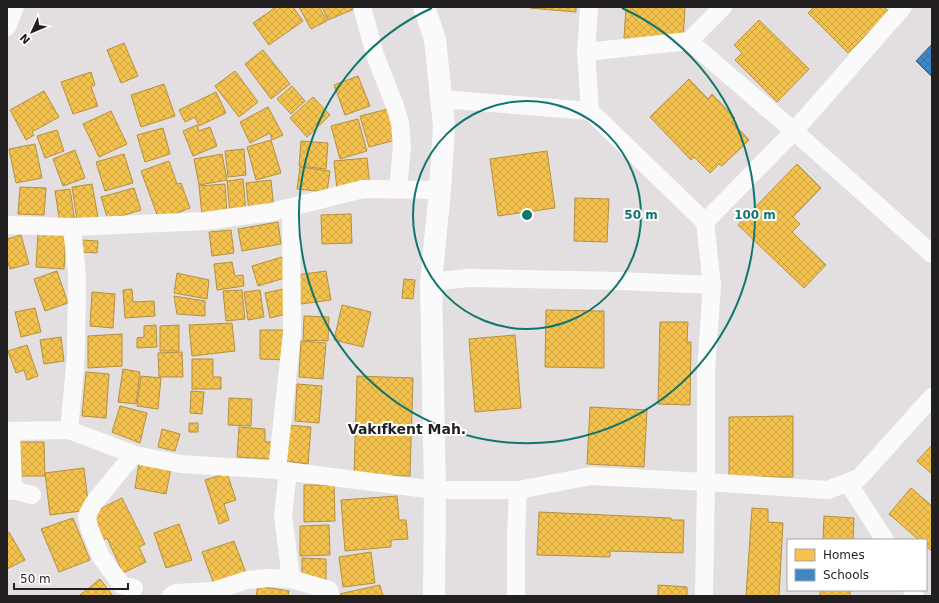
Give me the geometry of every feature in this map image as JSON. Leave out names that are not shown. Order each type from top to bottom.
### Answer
[{"type":"street","points":[[7,27],[15,7]]},
{"type":"street","points":[[362,7],[375,55],[396,106],[400,123],[402,147],[398,189]]},
{"type":"street","points":[[424,7],[435,39],[444,126],[440,190],[431,282],[436,490],[434,596]]},
{"type":"street","points":[[589,7],[586,52],[590,111]]},
{"type":"street","points":[[586,52],[689,41],[723,7]]},
{"type":"street","points":[[705,222],[794,131],[903,7]]},
{"type":"street","points":[[689,41],[794,131],[932,254]]},
{"type":"street","points":[[442,99],[590,111],[705,222],[712,285],[706,371],[704,596]]},
{"type":"street","points":[[7,225],[72,227],[205,221],[272,212],[363,189],[440,190]]},
{"type":"street","points":[[291,207],[292,334],[283,471],[283,515],[291,579]]},
{"type":"street","points":[[69,430],[76,356],[77,275],[72,227]]},
{"type":"street","points":[[431,282],[468,278],[620,281],[712,285]]},
{"type":"street","points":[[32,495],[10,491],[9,431],[69,430],[135,455],[181,464],[283,471],[436,490],[518,490],[591,476],[828,490],[860,478],[932,397]]},
{"type":"street","points":[[134,588],[122,584],[101,557],[89,527],[87,516],[93,504],[123,467],[135,455]]},
{"type":"street","points":[[848,483],[884,539]]},
{"type":"street","points":[[516,596],[518,490]]},
{"type":"street","points":[[171,596],[176,593],[213,591],[247,580],[269,578],[291,579],[329,590],[331,596]]},
{"type":"building: Homes","points":[[276,7],[293,7],[303,21],[269,45],[253,23]]},
{"type":"building: Homes","points":[[299,7],[319,7],[327,21],[311,29]]},
{"type":"building: Homes","points":[[322,7],[353,7],[354,9],[328,20]]},
{"type":"building: Homes","points":[[576,7],[576,12],[530,8]]},
{"type":"building: Homes","points":[[626,7],[685,7],[683,41],[624,38]]},
{"type":"building: Homes","points":[[814,7],[884,7],[889,12],[848,53],[808,13]]},
{"type":"building: Homes","points":[[759,20],[809,69],[777,102],[735,60],[742,53],[734,45]]},
{"type":"building: Homes","points":[[124,43],[138,76],[121,83],[107,50]]},
{"type":"building: Homes","points":[[263,50],[290,84],[271,99],[245,64]]},
{"type":"building: Homes","points":[[235,71],[258,102],[239,117],[215,86]]},
{"type":"building: Homes","points":[[91,72],[95,85],[91,87],[98,106],[73,114],[61,82]]},
{"type":"building: Homes","points":[[358,76],[370,106],[345,115],[334,85]]},
{"type":"building: Homes","points":[[689,79],[708,99],[712,94],[735,118],[732,122],[749,140],[722,166],[719,164],[710,173],[694,157],[691,160],[650,117]]},
{"type":"building: Homes","points":[[164,84],[175,116],[141,127],[131,95]]},
{"type":"building: Homes","points":[[292,86],[305,101],[291,114],[277,99]]},
{"type":"building: Homes","points":[[44,91],[59,117],[32,132],[34,135],[26,140],[10,110]]},
{"type":"building: Homes","points":[[216,92],[226,113],[199,126],[195,117],[185,122],[179,110]]},
{"type":"building: Homes","points":[[313,97],[330,115],[307,137],[290,118]]},
{"type":"building: Homes","points":[[268,107],[283,135],[272,140],[270,133],[250,143],[240,122]]},
{"type":"building: Homes","points":[[388,109],[396,140],[369,147],[360,116]]},
{"type":"building: Homes","points":[[111,111],[127,144],[99,157],[83,124]]},
{"type":"building: Homes","points":[[358,119],[367,151],[340,159],[331,126]]},
{"type":"building: Homes","points":[[197,125],[199,131],[210,127],[217,146],[193,156],[183,131]]},
{"type":"building: Homes","points":[[163,128],[170,154],[145,162],[137,135]]},
{"type":"building: Homes","points":[[57,130],[64,151],[45,158],[37,136]]},
{"type":"building: Homes","points":[[271,140],[281,173],[256,180],[247,147]]},
{"type":"building: Homes","points":[[301,141],[328,143],[326,169],[299,166]]},
{"type":"building: Homes","points":[[35,144],[42,178],[16,183],[9,149]]},
{"type":"building: Homes","points":[[244,149],[246,175],[228,177],[225,151]]},
{"type":"building: Homes","points":[[75,150],[85,178],[63,186],[53,159]]},
{"type":"building: Homes","points":[[547,151],[555,208],[498,216],[490,159]]},
{"type":"building: Homes","points":[[124,154],[133,183],[105,191],[96,162]]},
{"type":"building: Homes","points":[[222,154],[227,180],[199,185],[194,159]]},
{"type":"building: Homes","points":[[367,158],[370,187],[337,190],[334,161]]},
{"type":"building: Homes","points":[[169,161],[177,184],[181,183],[190,208],[159,220],[141,171]]},
{"type":"building: Homes","points":[[797,164],[821,188],[793,217],[800,224],[792,232],[826,265],[804,288],[738,225]]},
{"type":"building: Homes","points":[[300,167],[330,171],[327,192],[297,189]]},
{"type":"building: Homes","points":[[243,179],[246,212],[230,214],[227,181]]},
{"type":"building: Homes","points":[[271,180],[274,210],[249,212],[246,183]]},
{"type":"building: Homes","points":[[92,184],[98,217],[77,220],[72,187]]},
{"type":"building: Homes","points":[[225,184],[227,213],[202,215],[199,186]]},
{"type":"building: Homes","points":[[20,187],[46,188],[44,215],[18,214]]},
{"type":"building: Homes","points":[[134,188],[141,210],[108,220],[101,197]]},
{"type":"building: Homes","points":[[70,189],[75,222],[60,224],[55,191]]},
{"type":"building: Homes","points":[[575,198],[609,199],[607,242],[574,241]]},
{"type":"building: Homes","points":[[351,214],[352,243],[322,244],[321,215]]},
{"type":"building: Homes","points":[[278,222],[281,244],[242,251],[238,229]]},
{"type":"building: Homes","points":[[231,230],[234,253],[212,256],[209,232]]},
{"type":"building: Homes","points":[[38,232],[66,234],[64,269],[36,267]]},
{"type":"building: Homes","points":[[21,235],[29,264],[10,269],[7,259],[7,239]]},
{"type":"building: Homes","points":[[81,240],[98,241],[97,253],[81,252]]},
{"type":"building: Homes","points":[[282,257],[288,277],[258,286],[252,266]]},
{"type":"building: Homes","points":[[232,262],[235,276],[243,275],[244,286],[217,290],[214,264]]},
{"type":"building: Homes","points":[[57,271],[68,303],[45,311],[34,279]]},
{"type":"building: Homes","points":[[326,271],[331,300],[301,304],[297,275]]},
{"type":"building: Homes","points":[[177,273],[209,280],[207,299],[174,293]]},
{"type":"building: Homes","points":[[404,279],[415,280],[413,299],[402,298]]},
{"type":"building: Homes","points":[[288,288],[291,313],[270,318],[265,293]]},
{"type":"building: Homes","points":[[132,289],[133,302],[154,301],[155,316],[125,318],[123,290]]},
{"type":"building: Homes","points":[[242,290],[245,319],[226,321],[223,291]]},
{"type":"building: Homes","points":[[260,290],[264,317],[248,320],[244,292]]},
{"type":"building: Homes","points":[[92,292],[115,294],[113,328],[90,326]]},
{"type":"building: Homes","points":[[174,296],[205,301],[205,316],[177,314]]},
{"type":"building: Homes","points":[[342,305],[371,312],[363,347],[334,340]]},
{"type":"building: Homes","points":[[35,308],[41,332],[21,337],[15,312]]},
{"type":"building: Homes","points":[[546,310],[604,311],[604,368],[545,367]]},
{"type":"building: Homes","points":[[304,316],[329,317],[328,341],[303,340]]},
{"type":"building: Homes","points":[[660,322],[688,322],[687,342],[691,342],[690,405],[658,404]]},
{"type":"building: Homes","points":[[232,323],[235,351],[192,356],[189,325]]},
{"type":"building: Homes","points":[[156,325],[157,347],[137,348],[137,338],[144,337],[144,326]]},
{"type":"building: Homes","points":[[179,325],[179,351],[160,351],[160,326]]},
{"type":"building: Homes","points":[[260,330],[288,330],[288,360],[260,359]]},
{"type":"building: Homes","points":[[122,334],[122,366],[88,368],[88,336]]},
{"type":"building: Homes","points":[[515,335],[521,408],[475,412],[469,339]]},
{"type":"building: Homes","points":[[61,337],[64,361],[44,364],[40,340]]},
{"type":"building: Homes","points":[[301,341],[326,343],[323,379],[299,377]]},
{"type":"building: Homes","points":[[27,345],[38,376],[27,380],[24,370],[16,373],[8,351]]},
{"type":"building: Homes","points":[[182,352],[183,377],[159,377],[158,353]]},
{"type":"building: Homes","points":[[192,359],[213,359],[213,377],[221,377],[221,389],[192,389]]},
{"type":"building: Homes","points":[[123,369],[140,372],[136,404],[118,402]]},
{"type":"building: Homes","points":[[86,372],[109,374],[106,418],[82,416]]},
{"type":"building: Homes","points":[[141,376],[161,378],[158,409],[137,406]]},
{"type":"building: Homes","points":[[357,376],[413,378],[410,476],[354,475]]},
{"type":"building: Homes","points":[[297,384],[322,386],[319,423],[295,421]]},
{"type":"building: Homes","points":[[191,391],[204,392],[202,414],[190,413]]},
{"type":"building: Homes","points":[[229,398],[252,399],[251,426],[228,425]]},
{"type":"building: Homes","points":[[120,406],[147,413],[140,443],[112,432]]},
{"type":"building: Homes","points":[[590,407],[647,410],[644,467],[587,464]]},
{"type":"building: Homes","points":[[793,416],[793,477],[729,477],[729,417]]},
{"type":"building: Homes","points":[[189,423],[198,423],[198,432],[189,432]]},
{"type":"building: Homes","points":[[286,425],[311,427],[308,464],[284,461]]},
{"type":"building: Homes","points":[[239,427],[265,429],[265,442],[273,442],[272,459],[237,457]]},
{"type":"building: Homes","points":[[162,429],[180,434],[175,451],[158,447]]},
{"type":"building: Homes","points":[[19,442],[44,442],[45,476],[20,476]]},
{"type":"building: Homes","points":[[932,445],[932,474],[917,461]]},
{"type":"building: Homes","points":[[139,463],[171,468],[166,494],[135,488]]},
{"type":"building: Homes","points":[[84,468],[89,510],[50,515],[45,473]]},
{"type":"building: Homes","points":[[227,473],[236,500],[224,504],[229,520],[219,524],[205,480]]},
{"type":"building: Homes","points":[[304,485],[334,485],[335,521],[304,522]]},
{"type":"building: Homes","points":[[911,488],[932,506],[932,551],[927,547],[927,539],[918,539],[889,514]]},
{"type":"building: Homes","points":[[397,496],[399,520],[406,520],[408,539],[391,540],[391,547],[345,551],[341,500]]},
{"type":"building: Homes","points":[[122,498],[145,544],[139,547],[146,562],[123,573],[107,538],[103,540],[90,514]]},
{"type":"building: Homes","points":[[752,508],[768,509],[768,522],[783,523],[779,596],[746,596]]},
{"type":"building: Homes","points":[[539,512],[671,518],[671,520],[684,520],[683,553],[610,551],[610,557],[537,555]]},
{"type":"building: Homes","points":[[824,516],[854,518],[853,539],[823,539]]},
{"type":"building: Homes","points":[[73,518],[90,560],[59,572],[41,529]]},
{"type":"building: Homes","points":[[179,524],[192,560],[166,568],[154,533]]},
{"type":"building: Homes","points":[[329,525],[330,555],[300,556],[300,526]]},
{"type":"building: Homes","points":[[9,532],[25,560],[7,569],[7,533]]},
{"type":"building: Homes","points":[[234,541],[248,578],[216,590],[202,552]]},
{"type":"building: Homes","points":[[371,552],[375,583],[343,587],[339,557]]},
{"type":"building: Homes","points":[[302,558],[326,559],[326,582],[302,581]]},
{"type":"building: Homes","points":[[100,579],[113,596],[80,595]]},
{"type":"building: Homes","points":[[380,585],[383,596],[335,596],[335,595]]},
{"type":"building: Homes","points":[[658,585],[687,587],[687,596],[658,596]]},
{"type":"building: Homes","points":[[258,586],[289,591],[288,596],[256,596]]},
{"type":"building: Homes","points":[[820,591],[850,591],[850,596],[820,596]]},
{"type":"building: Schools","points":[[932,44],[932,77],[916,61]]},
{"type":"district","name":"Vakıfkent Mah.","points":[[407,429]]}]
